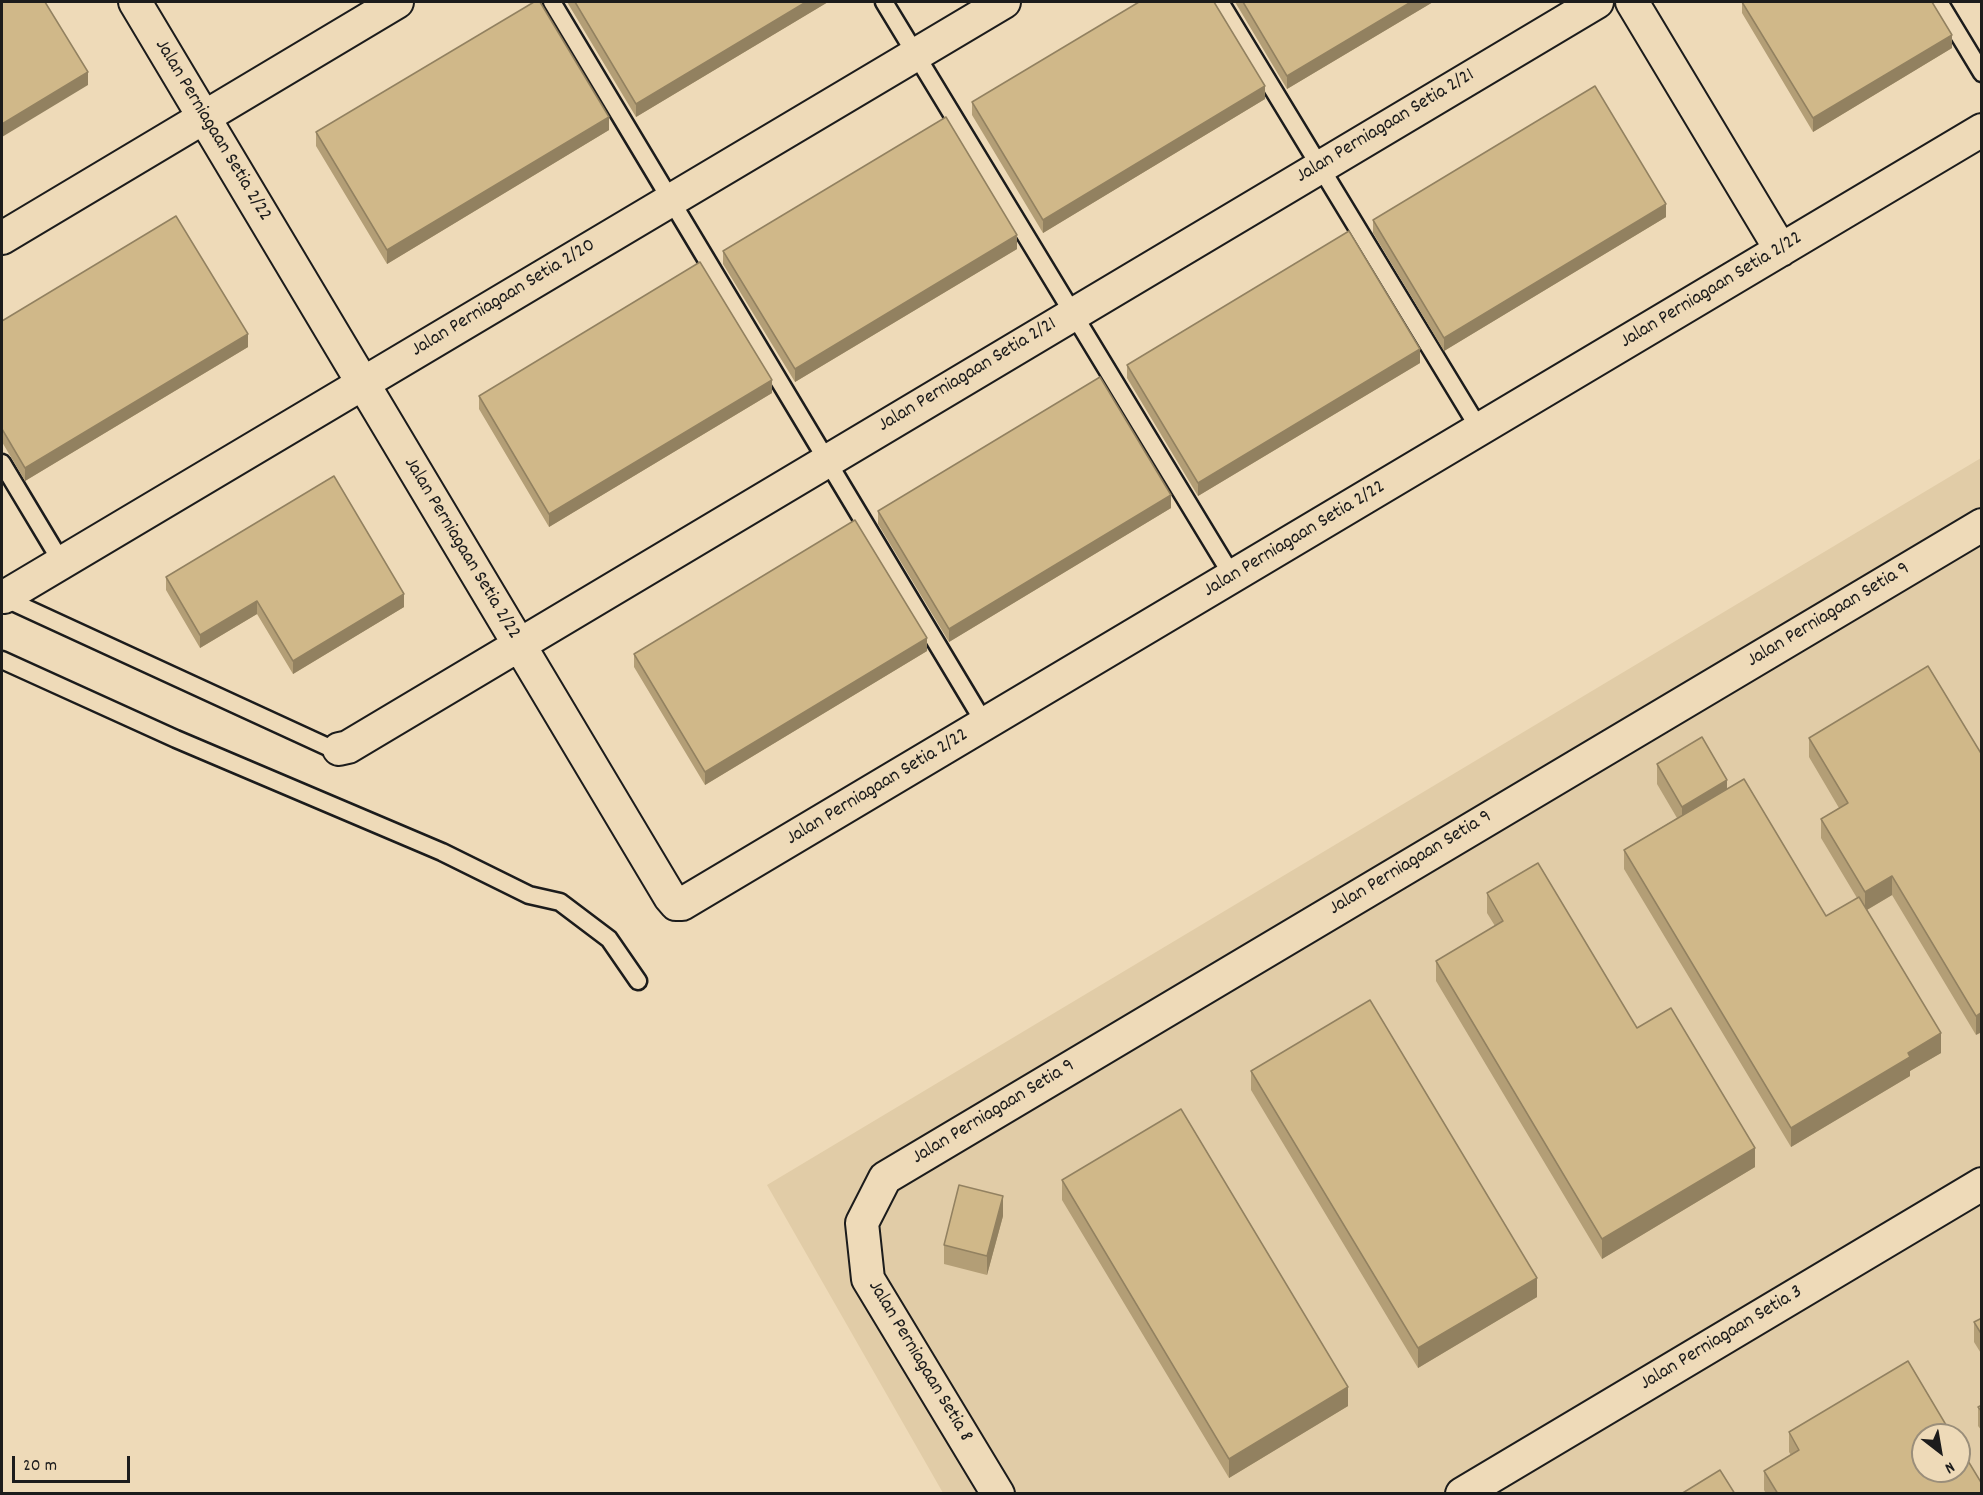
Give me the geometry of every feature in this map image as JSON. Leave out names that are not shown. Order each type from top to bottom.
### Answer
[{"type":"street","name":"Jalan Perniagaan Setia 2/22","points":[[135,2],[676,904],[690,900],[1982,130]]},
{"type":"street","points":[[2,238],[397,2]]},
{"type":"street","name":"Jalan Perniagaan Setia 2/20","points":[[3,597],[1004,2]]},
{"type":"street","name":"Jalan Perniagaan Setia 2/21","points":[[339,749],[348,747],[1597,2]]},
{"type":"street","points":[[1632,2],[1781,250]]},
{"type":"street","name":"Jalan Perniagaan Setia 9","points":[[862,1223],[885,1178],[1982,525]]},
{"type":"street","name":"Jalan Perniagaan Setia 3","points":[[1462,1494],[1982,1184]]},
{"type":"street","name":"Jalan Perniagaan Setia 8","points":[[862,1223],[868,1279],[998,1494]]},
{"type":"lane","points":[[552,2],[985,724]]},
{"type":"lane","points":[[884,2],[1233,577]]},
{"type":"lane","points":[[1220,2],[1480,430]]},
{"type":"lane","points":[[1939,2],[1982,73]]},
{"type":"lane","points":[[2,463],[62,563]]},
{"type":"lane","points":[[3,597],[330,748],[339,749]]},
{"type":"lane","points":[[2,660],[176,739],[442,852],[529,895],[560,902],[609,939],[638,981]]},
{"type":"shaded area","points":[[1981,458],[1981,1493],[943,1493],[767,1185]]},
{"type":"building","points":[[2,2],[45,2],[88,72],[2,124]]},
{"type":"building","points":[[534,2],[540,2],[609,117],[387,250],[316,132]]},
{"type":"building","points":[[575,2],[806,2],[636,104]]},
{"type":"building","points":[[1139,2],[1214,2],[1265,86],[1043,220],[972,102]]},
{"type":"building","points":[[1243,2],[1411,2],[1287,76]]},
{"type":"building","points":[[1742,2],[1932,2],[1952,35],[1813,118]]},
{"type":"building","points":[[1595,86],[1666,204],[1444,338],[1373,220]]},
{"type":"building","points":[[946,117],[1017,235],[795,369],[723,251]]},
{"type":"building","points":[[176,216],[248,334],[25,468],[2,429],[2,321]]},
{"type":"building","points":[[1349,231],[1420,349],[1198,483],[1127,365]]},
{"type":"building","points":[[700,262],[772,380],[549,514],[479,396]]},
{"type":"building","points":[[1100,377],[1171,495],[949,629],[878,511]]},
{"type":"building","points":[[334,476],[404,594],[293,661],[257,601],[200,635],[166,577]]},
{"type":"building","points":[[855,520],[927,638],[705,772],[634,654]]},
{"type":"building","points":[[1928,666],[1982,755],[1982,1012],[1976,1016],[1892,876],[1865,892],[1821,819],[1848,803],[1809,738]]},
{"type":"building","points":[[1702,737],[1727,780],[1682,807],[1657,764]]},
{"type":"building","points":[[1744,779],[1826,916],[1859,897],[1941,1033],[1908,1053],[1910,1057],[1791,1128],[1624,850]]},
{"type":"building","points":[[1538,863],[1637,1028],[1671,1008],[1755,1148],[1602,1239],[1436,961],[1503,921],[1487,893]]},
{"type":"building","points":[[1370,1000],[1537,1278],[1418,1348],[1251,1071]]},
{"type":"building","points":[[1181,1109],[1348,1387],[1229,1459],[1062,1180]]},
{"type":"building","points":[[959,1185],[1003,1196],[987,1256],[944,1245]]},
{"type":"building","points":[[1982,1318],[1982,1335],[1974,1322]]},
{"type":"building","points":[[1908,1361],[1945,1423],[1911,1423],[1911,1483],[1971,1483],[1971,1466],[1982,1484],[1982,1494],[1778,1494],[1764,1471],[1799,1450],[1789,1432]]},
{"type":"building","points":[[1720,1470],[1735,1494],[1681,1494]]}]
